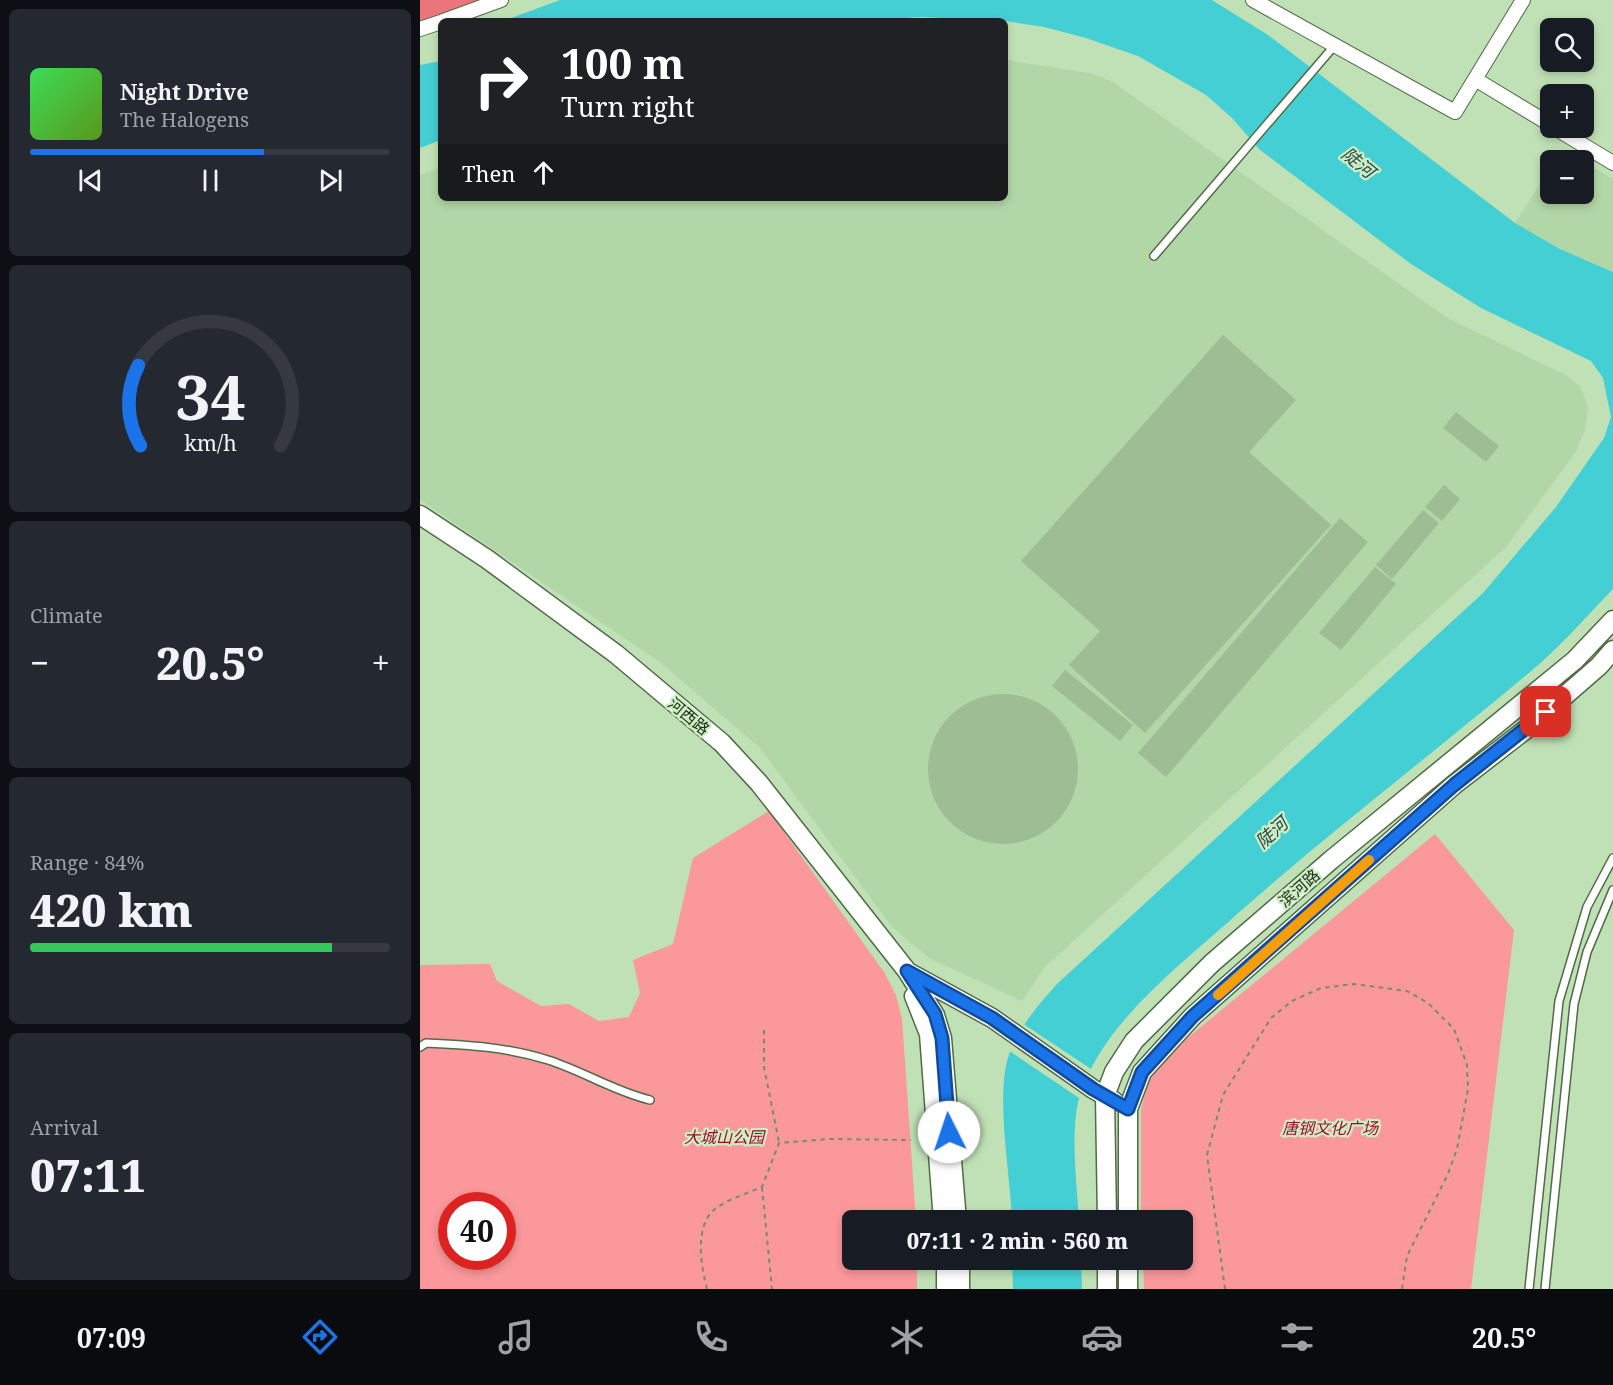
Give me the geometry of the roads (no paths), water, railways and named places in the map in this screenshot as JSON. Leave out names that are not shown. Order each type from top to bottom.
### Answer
[{"type":"main road","name":"河西路","points":[[420,514],[487,559],[616,654],[722,743],[759,783],[907,971],[935,1014],[942,1038],[956,1210]]},
{"type":"main road","name":"滨河路","points":[[1106,1210],[1099,1092],[1134,1041],[1212,963],[1340,852],[1575,660],[1613,620]]},
{"type":"main road","name":"滨河路","points":[[1128,1210],[1128,1109],[1142,1072],[1193,1016],[1454,785],[1529,727],[1599,666],[1613,650]]},
{"type":"main road","name":"河西路","points":[[907,971],[929,1034],[943,1210]]},
{"type":"main road","points":[[907,971],[1013,1033],[1099,1092],[1128,1109]]},
{"type":"main road","points":[[945,1270],[946,1289]]},
{"type":"main road","points":[[960,1270],[960,1289]]},
{"type":"main road","points":[[1107,1270],[1107,1289]]},
{"type":"main road","points":[[1128,1270],[1128,1289]]},
{"type":"street","points":[[450,18],[501,0]]},
{"type":"street","points":[[1257,1],[1455,112],[1523,0]]},
{"type":"street","points":[[420,29],[438,22]]},
{"type":"street","points":[[1475,79],[1540,118]]},
{"type":"street","points":[[1572,138],[1613,163]]},
{"type":"lane","points":[[1154,256],[1335,45]]},
{"type":"lane","points":[[1529,1289],[1559,1001],[1587,907],[1613,858]]},
{"type":"lane","points":[[1545,1289],[1574,1004],[1587,952],[1613,890]]},
{"type":"lane","points":[[420,1047],[426,1043],[500,1047],[550,1060],[599,1083],[650,1100]]},
{"type":"water","name":"陡河","points":[[560,0],[1212,0],[1268,35],[1515,223],[1560,249],[1613,272],[1613,589],[1541,662],[1263,891],[1162,981],[1120,1025],[1089,1073],[1076,1112],[1078,1210],[1011,1210],[1003,1089],[1010,1052],[1025,1024],[1057,984],[1483,593],[1556,507],[1604,438],[1611,417],[1603,378],[1591,361],[1481,308],[1411,264],[1260,150],[1232,118],[1206,95],[1138,56],[1086,38],[1044,27],[1008,21],[1008,18],[511,18]]},
{"type":"water","points":[[438,62],[438,141],[420,148],[420,65]]},
{"type":"water","points":[[1012,1270],[1081,1270],[1082,1289],[1013,1289]]},
{"type":"park label","name":"唐钢文化广场","points":[[1330,1128]]},
{"type":"park label","name":"大城山公园","points":[[724,1137]]}]
